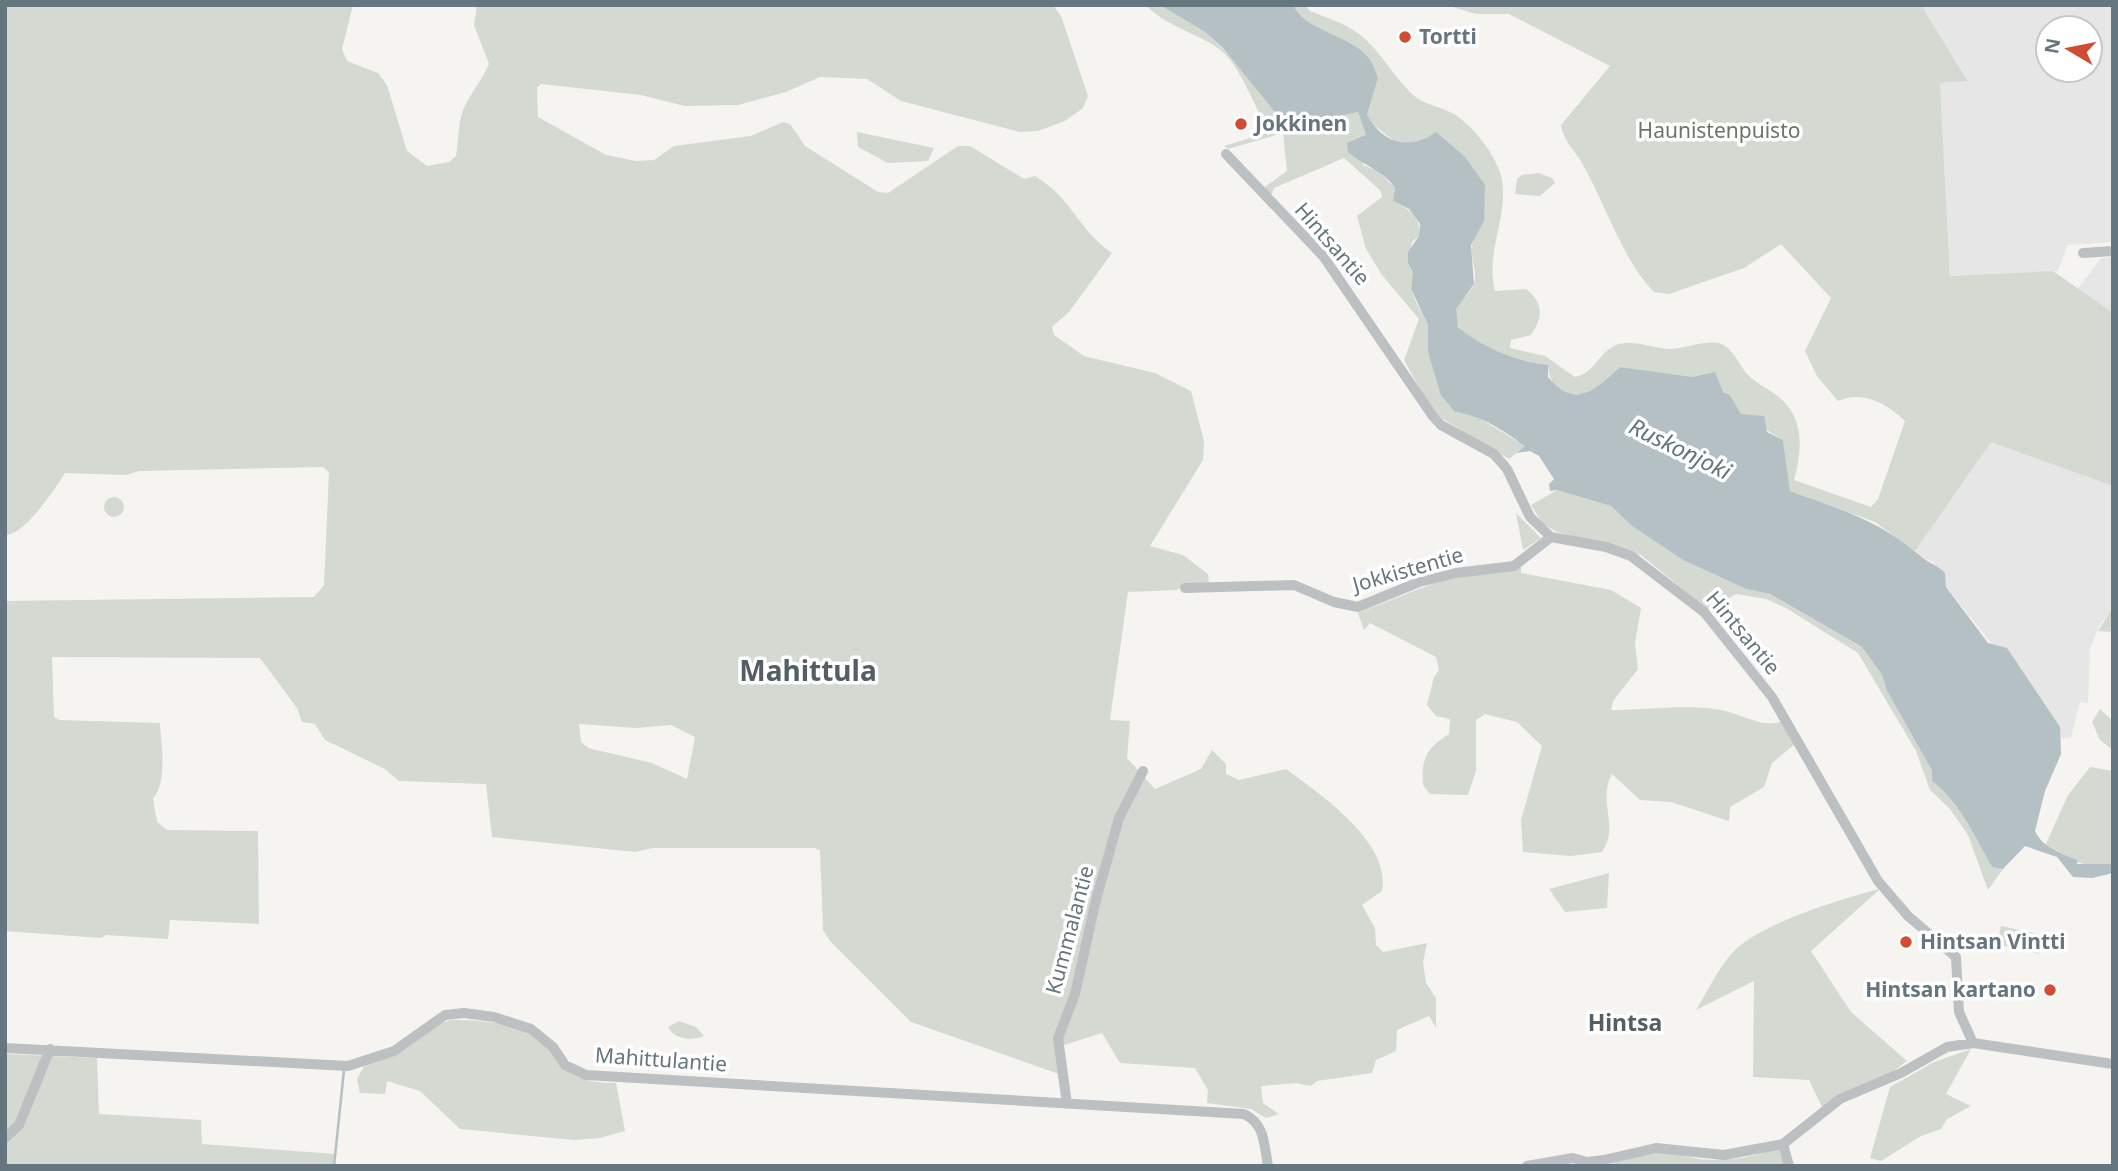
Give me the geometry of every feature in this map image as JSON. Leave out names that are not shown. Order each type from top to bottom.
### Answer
[{"type":"street","name":"Hintsantie","points":[[1226,154],[1323,256],[1432,415],[1441,425],[1494,454],[1507,470],[1531,517],[1551,537],[1606,547],[1631,556],[1704,612],[1772,697],[1878,881],[1908,916],[1956,957],[1959,1012],[1973,1043]]},
{"type":"street","points":[[2083,253],[2113,251]]},
{"type":"street","name":"Jokkistentie","points":[[1185,588],[1294,585],[1334,602],[1358,607],[1419,582],[1456,573],[1514,566],[1551,537]]},
{"type":"street","name":"Kummalantie","points":[[1067,1104],[1058,1038],[1074,994],[1119,818],[1143,771]]},
{"type":"street","name":"Mahittulantie","points":[[5,1048],[348,1066],[394,1051],[445,1015],[464,1013],[494,1017],[531,1029],[553,1047],[565,1065],[586,1075],[1244,1114],[1255,1119],[1262,1131],[1268,1166]]},
{"type":"street","points":[[1527,1166],[1573,1158],[1587,1162],[1604,1160],[1656,1148],[1724,1155],[1783,1144],[1840,1099],[1901,1073],[1947,1047],[1973,1043],[2113,1064]]},
{"type":"street","points":[[5,1138],[19,1125],[50,1049]]},
{"type":"street","points":[[1783,1144],[1789,1166]]},
{"type":"shaded area","points":[[1921,5],[2113,5],[2113,242],[2067,245],[2058,271],[1950,276],[1940,83],[1968,80]]},
{"type":"shaded area","points":[[2113,257],[2113,313],[2078,289],[2101,258]]},
{"type":"shaded area","points":[[1991,441],[2113,486],[2113,607],[2099,626],[2090,649],[2088,703],[2080,702],[2071,738],[2059,738],[2059,727],[1946,587],[1934,562],[1919,557],[1915,551]]},
{"type":"green space","points":[[5,5],[353,5],[342,49],[347,61],[378,73],[387,85],[407,151],[427,166],[449,162],[456,156],[463,110],[489,64],[474,25],[477,5],[1053,5],[1061,16],[1088,96],[1083,108],[1065,121],[1038,131],[1020,132],[901,101],[867,79],[820,77],[786,92],[738,105],[685,106],[641,95],[541,84],[537,88],[538,117],[606,155],[636,161],[654,160],[674,146],[751,136],[783,122],[790,124],[805,146],[878,192],[888,193],[958,146],[970,146],[1024,179],[1035,176],[1058,194],[1100,244],[1112,253],[1069,312],[1052,327],[1054,335],[1084,356],[1155,373],[1191,391],[1204,441],[1203,460],[1150,546],[1183,555],[1208,574],[1209,584],[1184,585],[1177,590],[1128,592],[1110,720],[1130,721],[1127,758],[1155,789],[1201,769],[1212,750],[1226,764],[1226,774],[1239,780],[1286,769],[1334,806],[1365,838],[1376,855],[1382,873],[1382,891],[1362,905],[1375,928],[1376,945],[1383,952],[1427,943],[1423,962],[1426,983],[1436,998],[1436,1028],[1429,1016],[1397,1030],[1396,1051],[1376,1060],[1372,1073],[1317,1081],[1311,1086],[1296,1083],[1261,1086],[1263,1103],[1279,1114],[1266,1118],[1251,1109],[1207,1103],[1208,1090],[1195,1068],[1120,1063],[1102,1033],[1064,1045],[1059,1074],[911,1022],[830,941],[823,930],[820,851],[815,848],[653,848],[635,852],[492,837],[486,784],[399,781],[385,769],[325,740],[315,724],[302,722],[297,708],[260,658],[52,657],[54,717],[59,720],[160,723],[162,773],[158,791],[153,799],[157,822],[167,830],[258,831],[259,924],[170,920],[168,939],[106,935],[101,938],[5,931],[5,601],[314,597],[324,585],[329,472],[323,467],[139,471],[126,475],[65,473],[30,520],[13,533],[5,535]],"holes":[[[579,724],[636,728],[671,725],[695,737],[687,779],[652,763],[588,748],[581,742]]]},
{"type":"green space","points":[[1146,5],[1160,5],[1205,32],[1240,65],[1284,123],[1294,126],[1358,112],[1366,135],[1363,165],[1378,171],[1395,188],[1393,201],[1408,210],[1418,224],[1419,236],[1412,242],[1408,263],[1413,272],[1411,289],[1428,325],[1428,352],[1455,412],[1472,414],[1526,446],[1509,459],[1443,419],[1428,404],[1404,360],[1419,319],[1382,275],[1366,249],[1357,216],[1382,197],[1380,190],[1344,158],[1274,188],[1271,196],[1262,189],[1287,171],[1283,133],[1228,149],[1224,146],[1266,133],[1268,128],[1242,79],[1224,53],[1207,41],[1164,20]]},
{"type":"green space","name":"Haunistenpuisto","points":[[1294,5],[1305,5],[1310,11],[1354,30],[1375,49],[1409,91],[1417,98],[1460,118],[1490,152],[1500,171],[1503,194],[1494,249],[1495,291],[1526,289],[1536,300],[1540,310],[1538,322],[1531,335],[1511,340],[1510,348],[1545,356],[1575,377],[1582,375],[1610,349],[1622,343],[1669,349],[1709,343],[1721,344],[1732,353],[1748,375],[1779,397],[1793,415],[1800,447],[1794,480],[1871,507],[1878,499],[1905,421],[1873,400],[1856,397],[1838,401],[1817,376],[1805,351],[1831,298],[1781,244],[1744,268],[1669,294],[1654,292],[1624,248],[1582,163],[1564,136],[1561,125],[1610,66],[1509,14],[1476,14],[1446,5],[1921,5],[1968,81],[1940,83],[1950,276],[2053,271],[2113,313],[2113,486],[1991,442],[1915,551],[1875,522],[1790,491],[1783,440],[1741,414],[1730,395],[1693,377],[1620,367],[1596,390],[1571,394],[1557,387],[1552,381],[1548,365],[1509,356],[1480,343],[1459,326],[1455,312],[1474,284],[1472,243],[1484,221],[1421,143],[1397,143],[1371,123],[1367,115],[1378,78],[1369,58],[1351,43],[1306,20]]},
{"type":"green space","points":[[857,132],[934,148],[928,161],[888,163],[858,147]]},
{"type":"green space","points":[[1539,173],[1552,178],[1555,183],[1540,196],[1515,194],[1517,179],[1522,175]]},
{"type":"green space","points":[[1557,490],[1611,506],[1632,526],[1683,560],[1746,589],[1770,594],[1862,647],[1882,675],[1887,691],[1933,770],[1932,781],[1958,809],[1992,867],[2003,869],[1988,890],[1968,835],[1950,809],[1930,790],[1916,751],[1858,653],[1786,608],[1766,599],[1736,594],[1708,610],[1641,555],[1557,532],[1543,524],[1531,505]]},
{"type":"green space","points":[[114,497],[121,500],[124,507],[121,514],[114,517],[107,514],[104,507],[107,500]]},
{"type":"green space","points":[[1516,513],[1541,538],[1523,550]]},
{"type":"green space","points":[[1521,567],[1521,573],[1611,590],[1641,608],[1635,643],[1638,669],[1613,701],[1611,710],[1699,707],[1725,711],[1761,722],[1782,721],[1795,744],[1772,763],[1764,787],[1730,807],[1729,821],[1671,802],[1640,800],[1612,774],[1607,794],[1609,833],[1602,852],[1571,856],[1523,852],[1521,820],[1542,746],[1517,722],[1485,714],[1476,720],[1476,771],[1468,795],[1430,794],[1423,785],[1423,768],[1431,749],[1449,734],[1450,719],[1436,716],[1427,705],[1434,677],[1439,670],[1436,657],[1370,623],[1364,630],[1358,613],[1444,579]]},
{"type":"green space","points":[[2113,607],[2113,632],[2098,631]]},
{"type":"green space","points":[[2100,709],[2113,721],[2113,750],[2100,740],[2092,722]]},
{"type":"green space","points":[[2090,767],[2113,771],[2113,864],[2086,864],[2045,846],[2068,795]]},
{"type":"green space","points":[[1609,873],[1607,908],[1565,912],[1549,889]]},
{"type":"green space","points":[[1880,889],[1811,951],[1851,1012],[1907,1061],[1887,1076],[1824,1111],[1809,1080],[1753,1077],[1754,981],[1696,1010],[1724,963],[1747,940],[1803,913]]},
{"type":"green space","points":[[2001,926],[2043,935],[2039,954],[1997,944]]},
{"type":"green space","points":[[451,1020],[486,1022],[520,1030],[540,1041],[578,1077],[616,1083],[625,1131],[600,1138],[574,1140],[460,1129],[420,1091],[387,1081],[385,1094],[360,1093],[357,1079],[364,1066],[398,1052],[438,1024]]},
{"type":"green space","points":[[679,1021],[696,1027],[704,1036],[689,1039],[675,1035],[668,1027]]},
{"type":"green space","points":[[1971,1049],[1946,1094],[1971,1106],[1947,1119],[1941,1129],[1921,1136],[1881,1161],[1870,1158],[1890,1087],[1934,1062]]},
{"type":"green space","points":[[5,1054],[97,1058],[99,1114],[201,1120],[202,1144],[336,1154],[334,1166],[5,1166]]},
{"type":"green space","points":[[1780,1147],[1786,1166],[1604,1166],[1655,1153],[1721,1160],[1761,1154]]},
{"type":"water","name":"Ruskonjoki","points":[[1160,5],[1294,5],[1306,20],[1351,43],[1369,58],[1378,78],[1367,115],[1381,133],[1398,142],[1407,143],[1436,132],[1465,157],[1485,185],[1484,221],[1471,245],[1474,284],[1456,309],[1458,327],[1467,334],[1500,352],[1525,361],[1548,365],[1548,377],[1567,393],[1585,393],[1594,389],[1620,367],[1693,377],[1715,372],[1723,392],[1730,395],[1741,414],[1764,416],[1767,432],[1783,440],[1790,491],[1842,510],[1890,533],[1945,573],[1946,587],[1988,643],[2007,648],[2060,727],[2061,754],[2045,791],[2035,831],[2038,837],[2047,846],[2077,860],[2077,864],[2113,864],[2113,873],[2092,878],[2073,877],[2057,857],[2025,846],[2003,869],[1992,867],[1958,809],[1932,781],[1932,770],[1887,691],[1882,675],[1862,647],[1770,594],[1746,589],[1683,560],[1632,526],[1611,506],[1557,490],[1550,491],[1549,484],[1554,479],[1539,456],[1530,451],[1517,453],[1525,446],[1492,424],[1455,412],[1441,395],[1428,352],[1428,325],[1411,289],[1413,272],[1408,263],[1408,252],[1419,236],[1420,224],[1409,209],[1393,201],[1395,188],[1390,182],[1348,152],[1347,143],[1366,135],[1358,112],[1294,126],[1284,123],[1223,48],[1205,32]]},
{"type":"waterway","points":[[334,1166],[344,1070]]},
{"type":"place","name":"Tortti","points":[[1405,37]]},
{"type":"place","name":"Jokkinen","points":[[1241,124]]},
{"type":"place","name":"Hintsan Vintti","points":[[1906,942]]},
{"type":"place","name":"Hintsan kartano","points":[[2050,990]]},
{"type":"district","name":"Mahittula","points":[[808,671]]},
{"type":"district","name":"Hintsa","points":[[1625,1023]]}]
